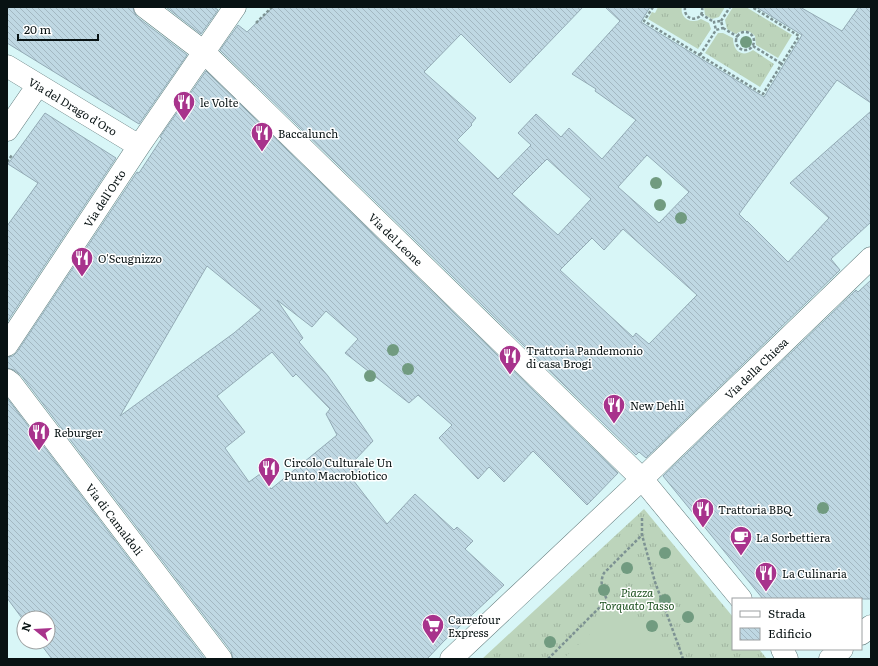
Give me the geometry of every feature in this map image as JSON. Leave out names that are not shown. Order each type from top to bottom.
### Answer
[{"type":"street","name":"Via del Leone","points":[[145,7],[204,52],[642,479]]},
{"type":"street","name":"Via dell'Orto","points":[[7,345],[139,146],[235,7]]},
{"type":"street","name":"Via del Drago d'Oro","points":[[7,66],[139,146]]},
{"type":"street","points":[[7,130],[38,85]]},
{"type":"street","name":"Via della Chiesa","points":[[642,479],[871,258]]},
{"type":"street","name":"Via di Camaldoli","points":[[7,380],[11,383],[222,659]]},
{"type":"street","points":[[451,659],[642,479],[740,598]]},
{"type":"street","points":[[862,633],[871,626]]},
{"type":"street","points":[[782,650],[787,659]]},
{"type":"street","points":[[830,659],[841,650]]},
{"type":"path","points":[[653,7],[644,21],[763,94],[799,36],[752,7]]},
{"type":"path","points":[[685,7],[686,16],[691,19],[697,18],[701,14],[702,7]]},
{"type":"path","points":[[730,7],[721,21],[723,28],[738,37]]},
{"type":"path","points":[[701,14],[714,22],[721,21]]},
{"type":"path","points":[[714,22],[716,30]]},
{"type":"path","points":[[700,56],[716,30],[723,28]]},
{"type":"path","points":[[744,32],[750,34],[754,38],[753,46],[751,49],[745,50],[739,48],[736,40],[744,32]]},
{"type":"path","points":[[753,46],[782,64]]},
{"type":"path","points":[[642,516],[642,535],[682,659]]},
{"type":"path","points":[[548,659],[607,600],[602,587],[601,579],[604,573],[642,535]]},
{"type":"green space","points":[[658,7],[682,7],[682,12],[686,19],[696,21],[701,19],[709,23],[711,29],[698,49],[648,19],[652,12],[655,13]]},
{"type":"green space","points":[[704,7],[725,7],[719,17],[712,19],[705,15]]},
{"type":"green space","points":[[733,7],[746,7],[792,35],[778,58],[756,45],[755,36],[750,32],[744,31],[736,34],[727,29],[725,20]]},
{"type":"green space","points":[[718,33],[723,33],[733,38],[733,43],[736,50],[739,52],[745,53],[753,50],[774,64],[760,87],[705,53]]},
{"type":"green space","name":"Piazza Torquato Tasso","points":[[644,509],[732,616],[732,650],[760,650],[767,659],[482,659]]},
{"type":"green space","points":[[622,604],[673,659],[563,659]]},
{"type":"building","points":[[7,7],[133,7],[137,17],[187,55],[139,124],[7,43]]},
{"type":"building","points":[[166,7],[214,7],[218,10],[201,34]]},
{"type":"building","points":[[273,7],[583,7],[510,83],[461,34],[424,72],[476,118],[471,124],[472,125],[457,140],[498,179],[531,145],[518,133],[536,114],[561,137],[569,128],[602,159],[636,120],[595,91],[596,89],[572,74],[620,21],[605,7],[650,7],[641,22],[764,97],[802,35],[756,7],[800,7],[842,31],[859,7],[871,7],[871,103],[837,80],[739,214],[788,262],[829,218],[790,183],[871,111],[871,222],[831,259],[840,270],[646,458],[639,452],[636,455],[220,50],[238,25],[247,32]],"holes":[[[647,155],[689,192],[659,223],[618,187]],[[547,159],[591,199],[558,235],[512,194]],[[623,229],[697,295],[649,344],[636,333],[633,337],[560,270],[592,238],[604,250]]]},
{"type":"building","points":[[206,71],[618,473],[587,505],[533,451],[504,482],[489,467],[478,479],[439,438],[452,425],[418,395],[409,403],[345,353],[358,339],[326,311],[312,327],[277,300],[303,338],[299,342],[328,376],[373,441],[353,462],[362,473],[353,480],[387,524],[415,494],[454,530],[457,527],[473,541],[465,549],[504,585],[427,659],[233,659],[231,651],[21,375],[14,370],[7,368],[7,357],[13,356],[17,352],[137,172],[139,173],[162,138],[160,137]],"holes":[[[207,266],[261,310],[234,333],[120,416]],[[272,352],[293,377],[296,374],[330,409],[326,414],[337,435],[271,489],[260,474],[249,482],[225,448],[245,432],[217,396]]]},
{"type":"building","points":[[45,113],[116,158],[7,322],[7,226],[38,183],[8,164]]},
{"type":"building","points":[[871,280],[871,599],[762,598],[663,476],[856,290],[858,292]]},
{"type":"building","points":[[7,398],[205,659],[52,659],[45,650],[56,650],[56,610],[16,610],[7,598]]},
{"type":"place","name":"le Volte","points":[[184,122]]},
{"type":"place","name":"Baccalunch","points":[[262,152]]},
{"type":"place","name":"O'Scugnizzo","points":[[82,278]]},
{"type":"place","name":"Trattoria Pandemonio di casa Brogi","points":[[510,376]]},
{"type":"place","name":"New Dehli","points":[[614,424]]},
{"type":"place","name":"Reburger","points":[[39,452]]},
{"type":"place","name":"Circolo Culturale Un Punto Macrobiotico","points":[[269,488]]},
{"type":"place","name":"Trattoria BBQ","points":[[703,528]]},
{"type":"place","name":"La Sorbettiera","points":[[741,556]]},
{"type":"place","name":"La Culinaria","points":[[766,592]]},
{"type":"place","name":"Carrefour Express","points":[[433,644]]}]
